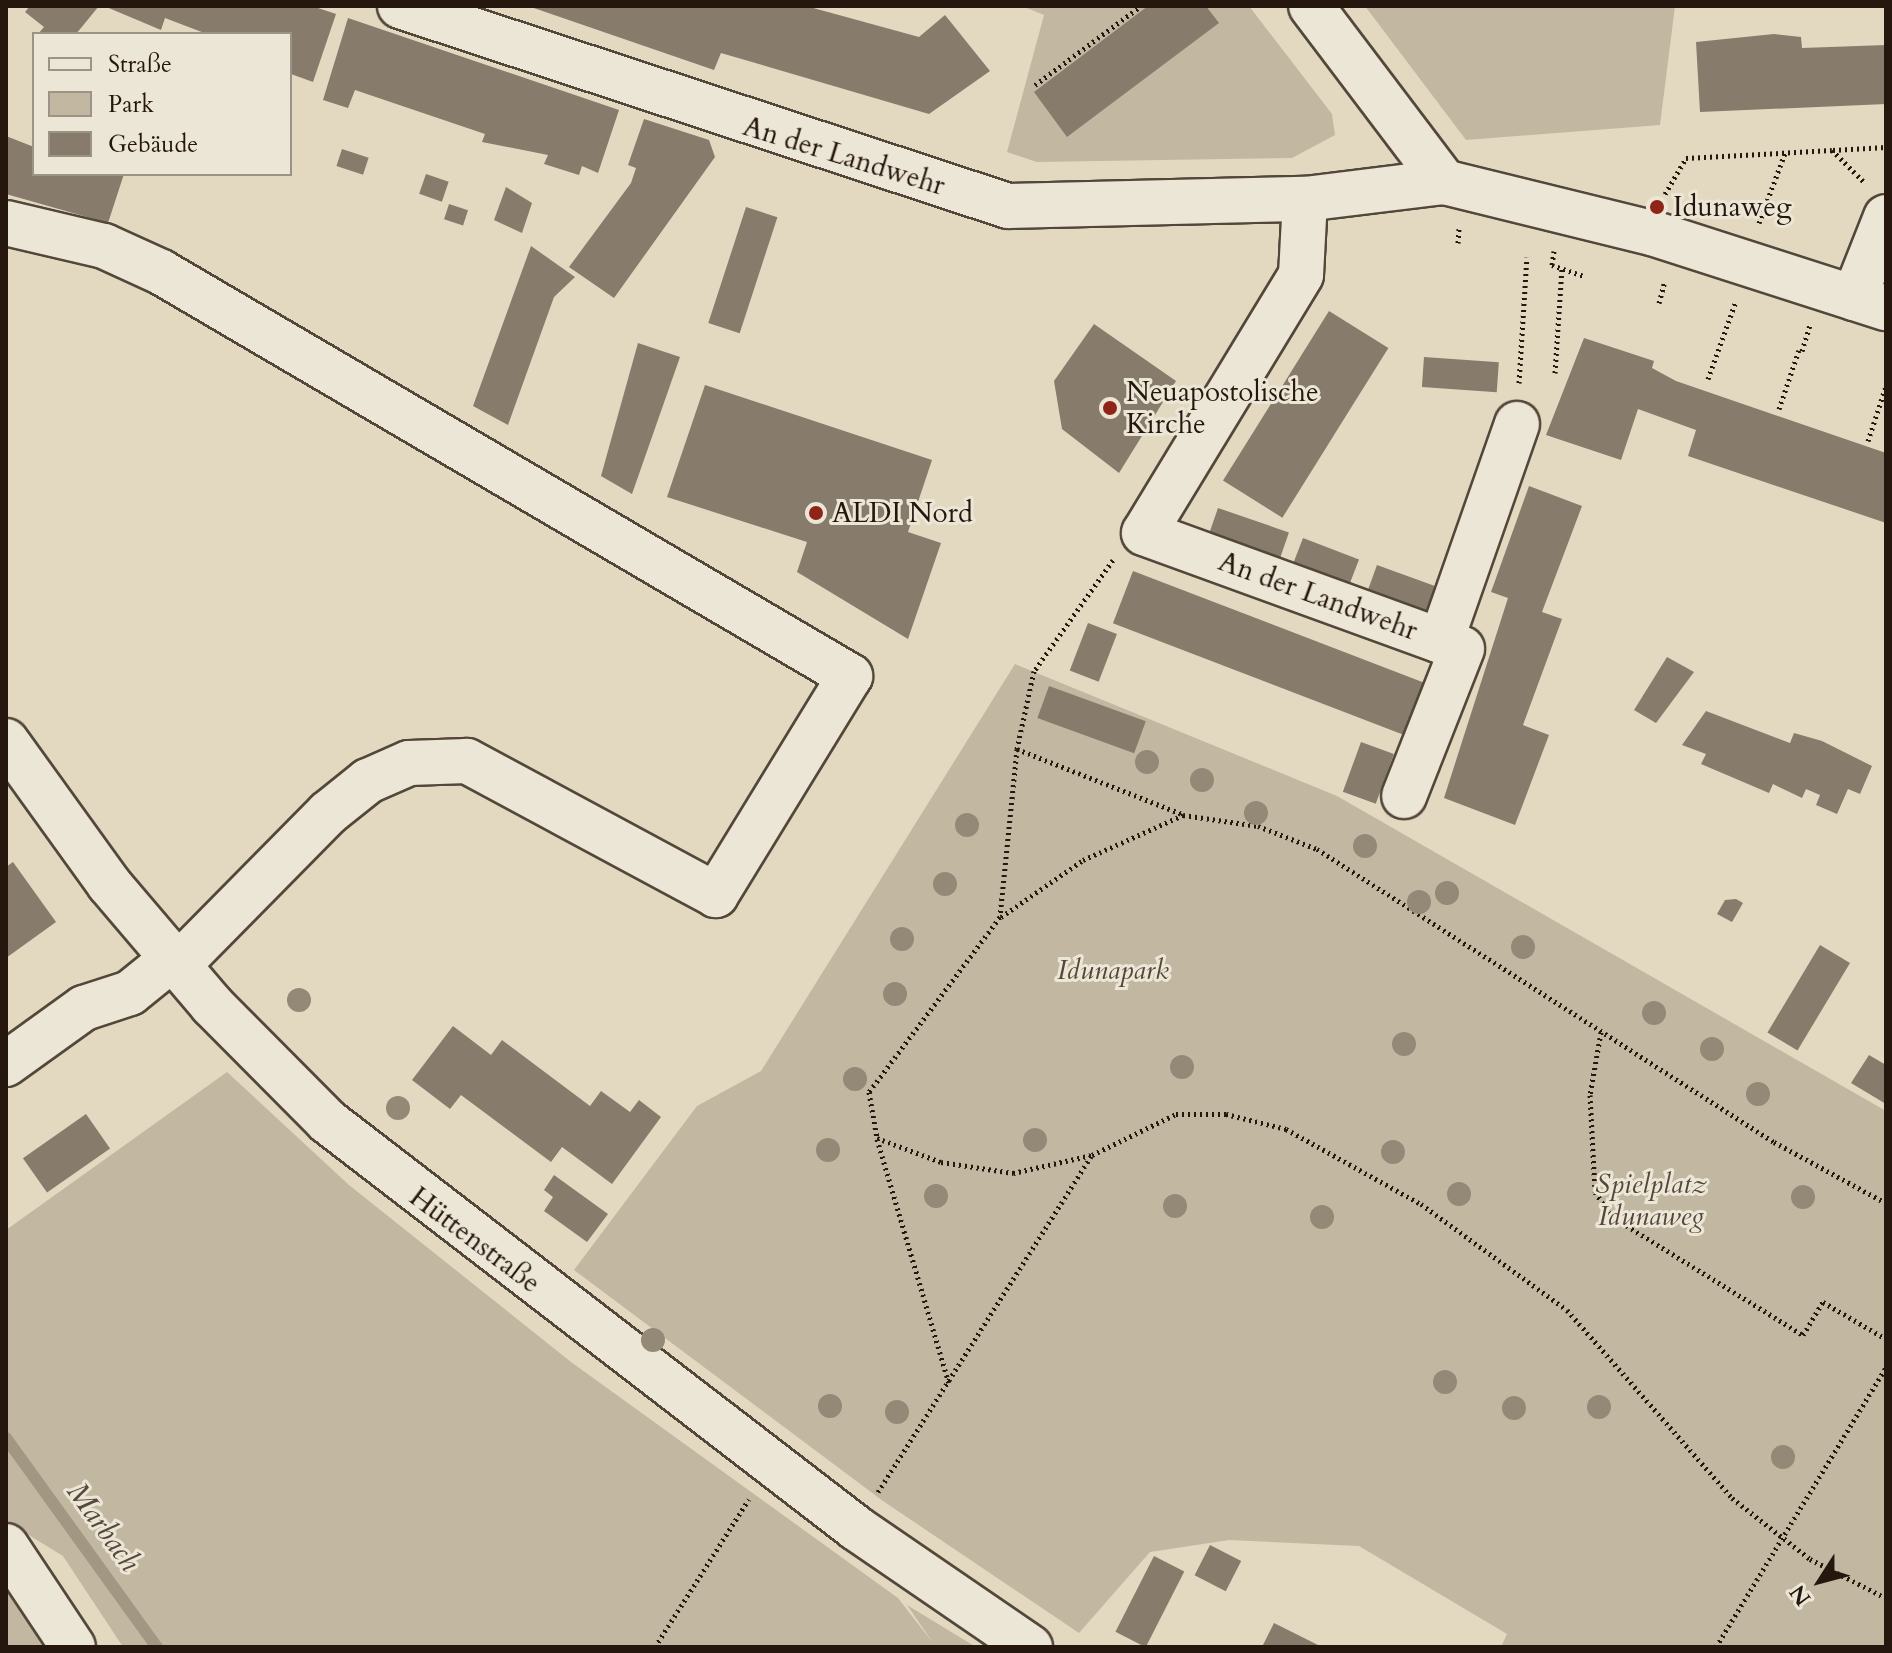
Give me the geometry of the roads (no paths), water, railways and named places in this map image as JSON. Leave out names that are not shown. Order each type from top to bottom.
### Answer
[{"type":"street","name":"An der Landwehr","points":[[400,6],[1008,206],[1305,199],[1444,182],[1652,233],[1751,250],[1870,303]]},
{"type":"street","points":[[1311,6],[1444,182]]},
{"type":"street","name":"An der Landwehr","points":[[1305,199],[1301,275],[1144,533],[1462,649],[1404,796]]},
{"type":"street","points":[[1870,303],[1878,203]]},
{"type":"street","points":[[6,223],[104,246],[161,272],[850,676],[716,895],[467,761],[409,763],[368,781],[328,813],[175,962],[130,993],[84,1008],[6,1064]]},
{"type":"street","name":"An der Landwehr","points":[[1441,641],[1517,424]]},
{"type":"street","name":"Hüttenstraße","points":[[9,753],[175,962],[268,1063],[397,1181],[856,1528],[1030,1647]]},
{"type":"street","points":[[6,1546],[73,1647]]},
{"type":"waterway","name":"Marbach","points":[[6,1438],[157,1647]]},
{"type":"place","name":"Idunaweg","points":[[1657,207]]},
{"type":"place","name":"Neuapostolische Kirche","points":[[1110,408]]},
{"type":"place","name":"ALDI Nord","points":[[816,513]]},
{"type":"park label","name":"Idunapark","points":[[1113,970]]},
{"type":"park label","name":"Spielplatz Idunaweg","points":[[1651,1200]]}]
